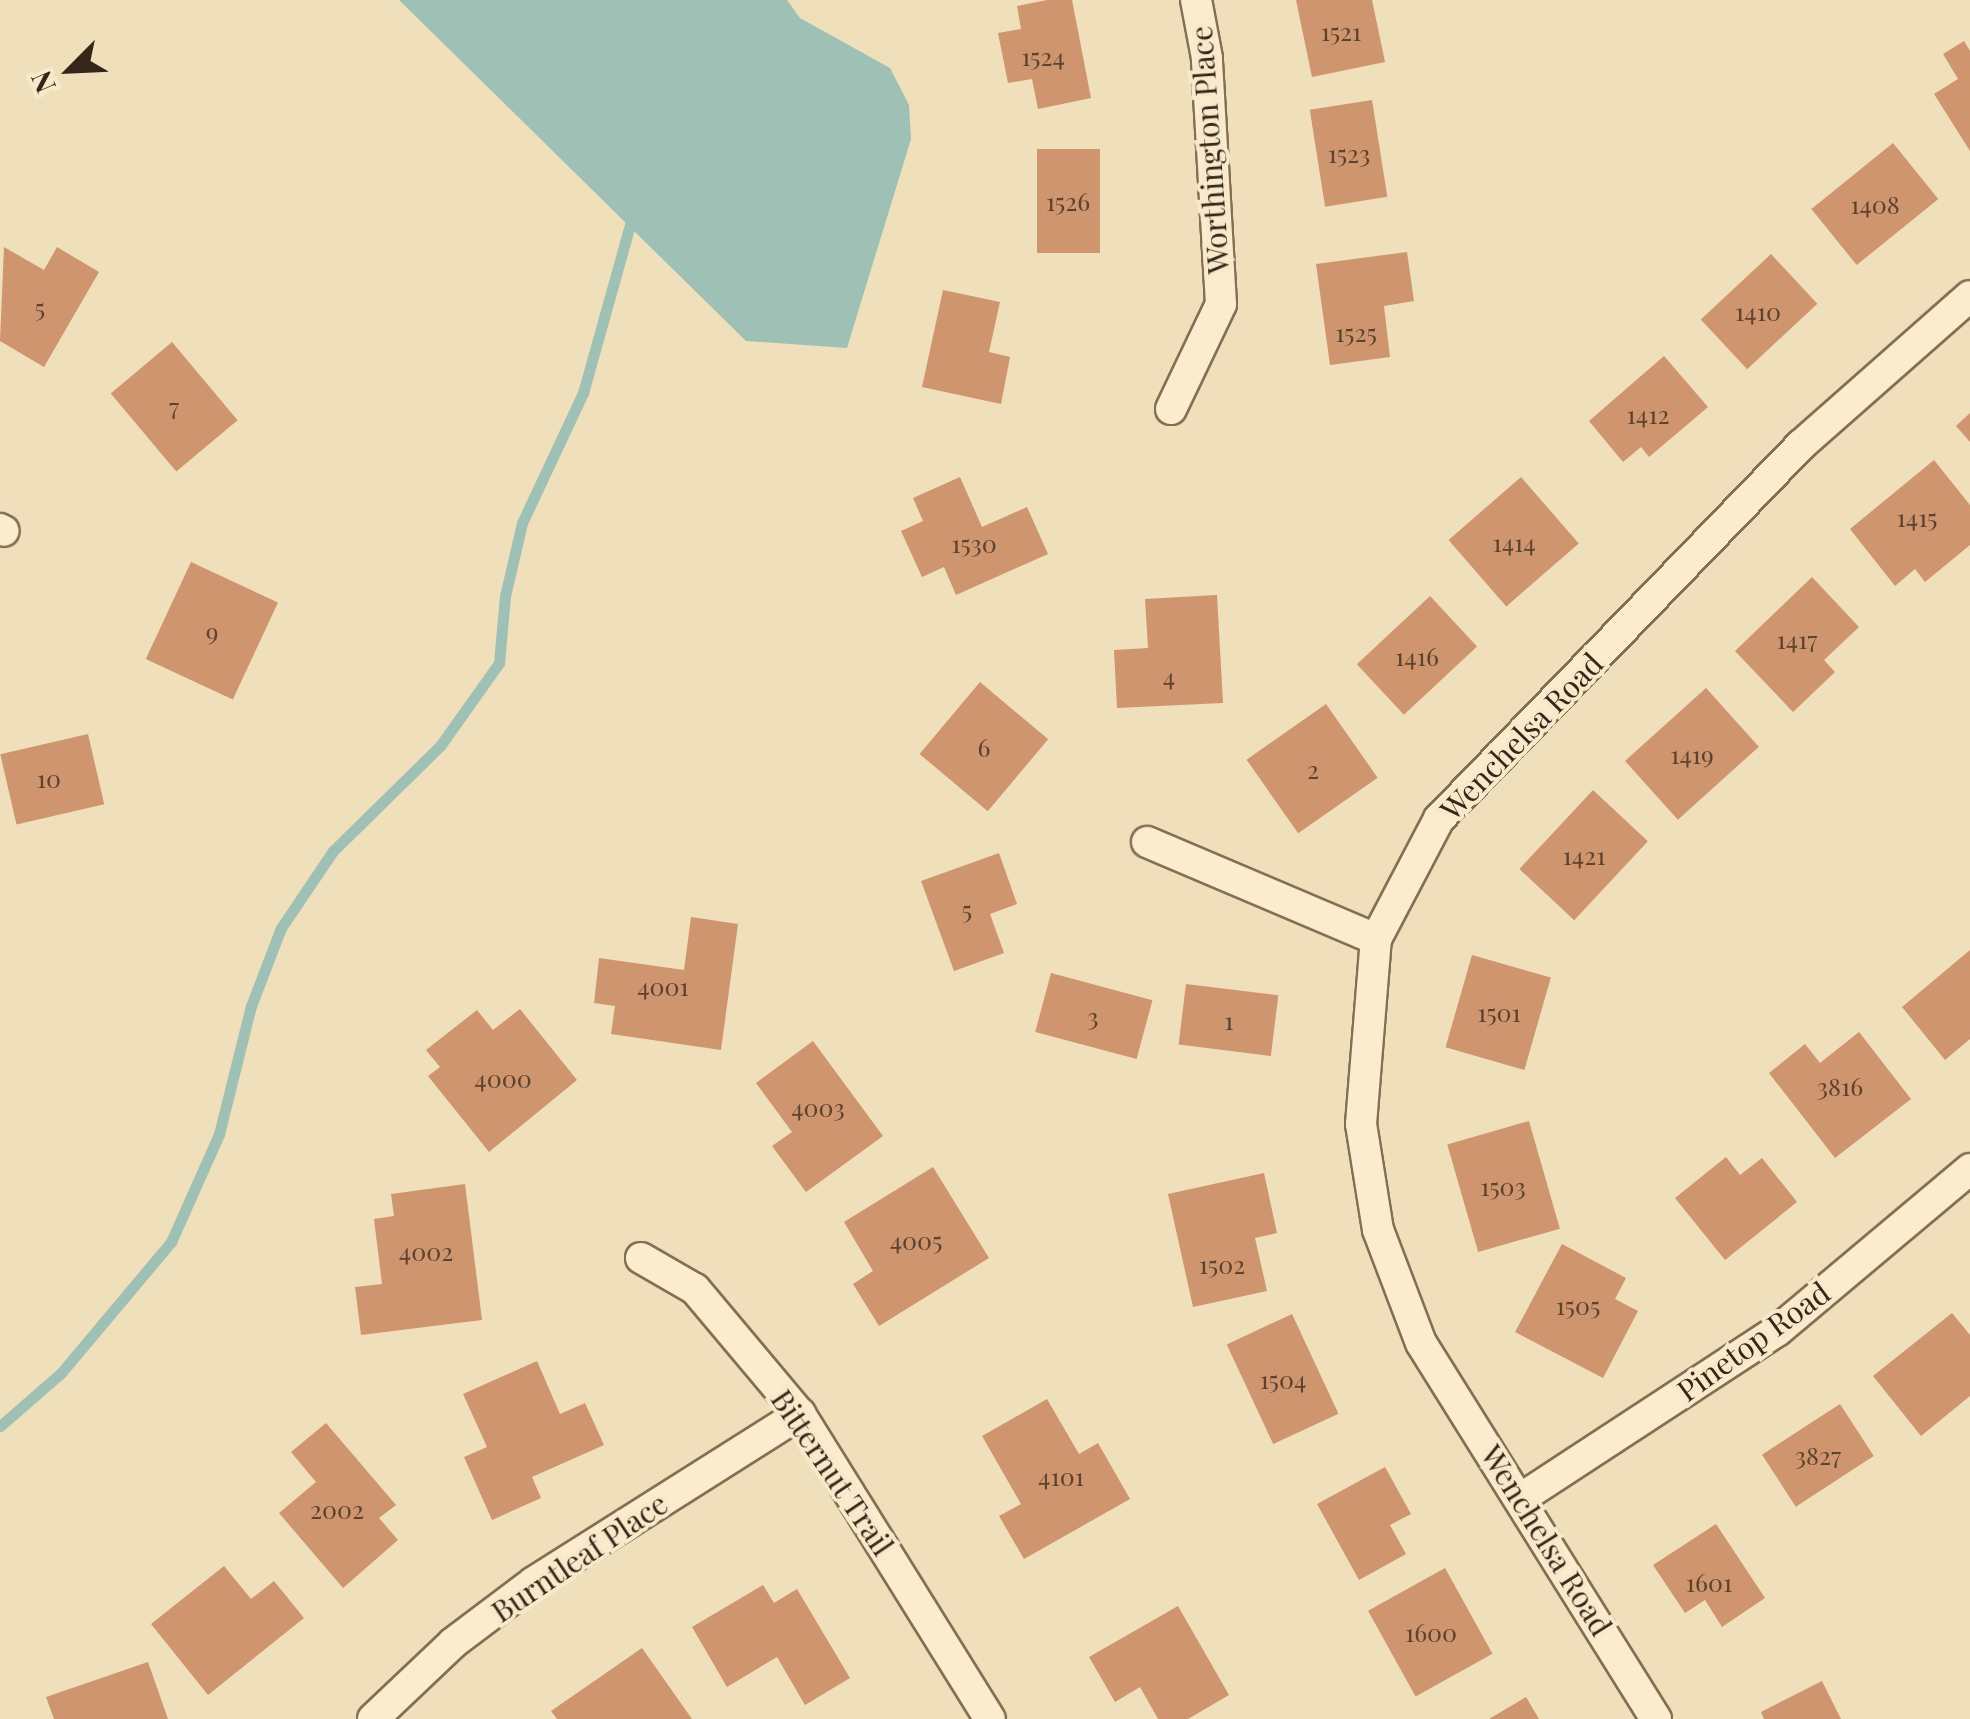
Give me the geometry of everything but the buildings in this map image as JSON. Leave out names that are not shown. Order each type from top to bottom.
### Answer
[{"type":"street","name":"Worthington Place","points":[[1171,408],[1221,304],[1206,58],[1196,0]]},
{"type":"street","name":"Wenchelsa Road","points":[[1656,1719],[1523,1496],[1421,1343],[1378,1230],[1361,1124],[1376,939],[1439,819],[1801,445],[1970,296]]},
{"type":"street","points":[[1147,842],[1376,939]]},
{"type":"street","name":"Pinetop Road","points":[[1523,1496],[1777,1331],[1970,1168]]},
{"type":"street","name":"Bitternut Trail","points":[[640,1258],[695,1289],[800,1414],[990,1719]]},
{"type":"street","name":"Burntleaf Place","points":[[372,1719],[453,1642],[534,1582],[800,1414]]},
{"type":"water","points":[[399,0],[787,0],[800,18],[890,68],[909,105],[911,139],[847,348],[746,341]]},
{"type":"waterway","points":[[0,1426],[61,1373],[171,1242],[219,1134],[251,1006],[281,928],[333,851],[440,746],[499,663],[505,596],[522,523],[583,393],[632,218]]}]
